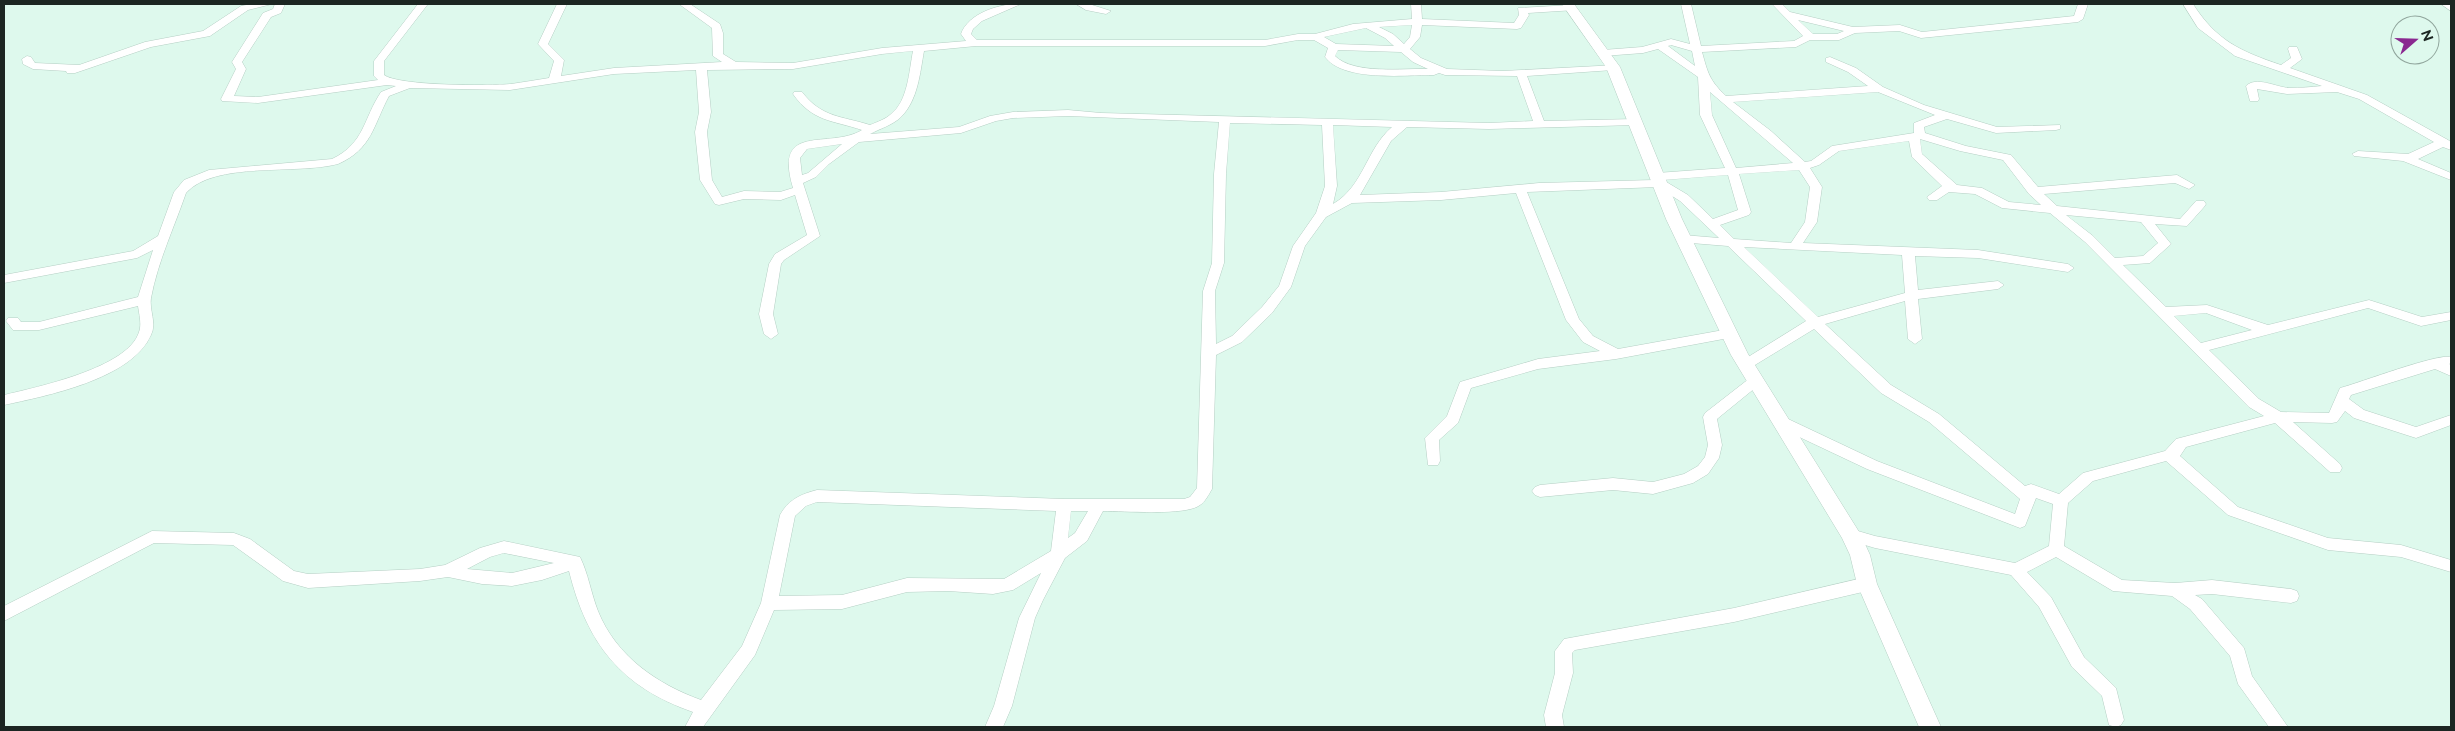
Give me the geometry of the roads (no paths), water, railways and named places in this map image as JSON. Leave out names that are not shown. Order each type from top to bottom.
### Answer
[{"type":"street","points":[[27,59],[28,64],[33,66],[75,70],[149,44],[206,34],[245,8],[267,4]]},
{"type":"street","points":[[280,4],[277,11],[267,15],[237,62],[241,69],[226,99],[258,100],[387,82],[412,85],[510,87],[614,71],[737,65],[793,66],[853,55],[974,43],[1265,43],[1298,37],[1316,37],[1344,29],[1417,22],[1517,26],[1524,15],[1522,10],[1570,6],[1608,60],[1636,122],[1683,240],[1729,334],[1755,381],[1851,535],[1860,555],[1868,584],[1930,727]]},
{"type":"street","points":[[387,82],[379,76],[379,61],[423,4]]},
{"type":"street","points":[[554,80],[558,60],[543,44],[554,17],[562,4]]},
{"type":"street","points":[[684,4],[716,26],[718,30],[716,40],[718,56],[737,65]]},
{"type":"street","points":[[974,43],[966,34],[969,25],[984,16],[1016,4]]},
{"type":"street","points":[[1080,4],[1106,11]]},
{"type":"street","points":[[1316,37],[1334,47],[1404,49],[1414,41],[1418,30],[1416,4]]},
{"type":"street","points":[[1686,4],[1703,76],[1706,115],[1732,173],[1745,212],[1710,224]]},
{"type":"street","points":[[1777,4],[1810,37]]},
{"type":"street","points":[[1788,14],[1852,30],[1900,28],[1921,35],[2078,19],[2083,4]]},
{"type":"street","points":[[2188,4],[2202,26],[2238,54],[2340,89],[2387,109],[2447,145]]},
{"type":"street","points":[[2446,4],[2451,8]]},
{"type":"street","points":[[1369,26],[1389,36],[1417,60],[1445,72]]},
{"type":"street","points":[[1334,47],[1330,57],[1333,62],[1341,67],[1360,70],[1521,73],[1608,60],[1666,44],[1696,46],[1796,44],[1810,37],[1839,37],[1852,30]]},
{"type":"street","points":[[1666,44],[1703,76],[1708,85],[1748,121],[1767,132],[1803,166],[1816,187],[1810,222],[1794,247]]},
{"type":"street","points":[[701,67],[704,112],[701,132],[706,180],[719,201],[744,195],[781,196],[798,186],[825,162],[871,128],[890,121],[906,103],[915,77],[919,47]]},
{"type":"street","points":[[2283,68],[2297,59],[2293,49]]},
{"type":"street","points":[[1398,71],[1417,60]]},
{"type":"street","points":[[1830,60],[1852,70],[1880,89],[1916,105],[1996,130],[2056,127]]},
{"type":"street","points":[[702,83],[720,71],[737,65]]},
{"type":"street","points":[[1521,73],[1540,125]]},
{"type":"street","points":[[4,400],[86,377],[110,367],[133,351],[145,334],[147,319],[144,300],[180,192],[188,182],[213,172],[334,162],[348,157],[357,150],[374,120],[384,94],[412,85]]},
{"type":"street","points":[[2254,99],[2251,86],[2266,86],[2287,91],[2340,89]]},
{"type":"street","points":[[1725,100],[1880,89]]},
{"type":"street","points":[[798,94],[809,110],[820,115],[855,122],[871,128]]},
{"type":"street","points":[[1916,105],[1916,155],[1954,189]]},
{"type":"street","points":[[771,334],[766,314],[776,264],[786,253],[814,236],[798,186],[794,158],[798,148],[819,141],[961,130],[994,118],[1020,114],[1068,113],[1101,116],[1404,124],[1540,125],[1636,122]]},
{"type":"street","points":[[1349,199],[1441,196],[1520,188],[1658,180],[1803,166],[1815,163],[1836,148],[1867,145],[1917,132],[1946,115]]},
{"type":"street","points":[[694,727],[705,709],[749,650],[769,603],[788,516],[794,506],[804,499],[817,496],[1064,505],[1185,505],[1201,496],[1204,489],[1209,353],[1209,291],[1218,263],[1220,174],[1224,120]]},
{"type":"street","points":[[1209,353],[1237,340],[1267,310],[1285,286],[1299,246],[1322,214],[1331,186],[1327,123]]},
{"type":"street","points":[[1322,214],[1349,199],[1357,192],[1388,136],[1404,124]]},
{"type":"street","points":[[1917,132],[1964,149],[2007,157],[2033,191],[2049,208],[2089,239],[2254,403],[2278,417],[2335,468]]},
{"type":"street","points":[[2406,158],[2447,145]]},
{"type":"street","points":[[2358,154],[2406,158],[2451,177]]},
{"type":"street","points":[[2033,191],[2177,178],[2189,185]]},
{"type":"street","points":[[1658,180],[1684,198],[1886,389],[1934,418],[2028,497]]},
{"type":"street","points":[[1520,188],[1573,320],[1588,339],[1616,354]]},
{"type":"street","points":[[1933,196],[1947,188],[1978,191],[2006,205],[2182,223],[2200,204]]},
{"type":"street","points":[[2111,262],[2146,260],[2165,244],[2144,218]]},
{"type":"street","points":[[4,279],[137,254],[164,238]]},
{"type":"street","points":[[1683,240],[1794,247],[1978,254],[2068,268]]},
{"type":"street","points":[[1908,252],[1915,340]]},
{"type":"street","points":[[1746,365],[1815,322],[1912,295],[1998,285]]},
{"type":"street","points":[[13,321],[18,327],[39,326],[144,300]]},
{"type":"street","points":[[2198,348],[2369,304],[2421,322],[2451,316]]},
{"type":"street","points":[[2162,312],[2207,309],[2267,330]]},
{"type":"street","points":[[1433,461],[1432,438],[1453,419],[1465,385],[1538,364],[1616,354],[1729,334]]},
{"type":"street","points":[[2056,549],[2061,501],[2088,477],[2148,462],[2174,452],[2181,443],[2278,417],[2332,418],[2337,414],[2344,392],[2444,365]]},
{"type":"street","points":[[1540,491],[1613,484],[1653,488],[1668,486],[1688,479],[1703,470],[1712,458],[1715,445],[1710,417],[1755,381]]},
{"type":"street","points":[[2341,400],[2359,414],[2416,432],[2451,420]]},
{"type":"street","points":[[1781,422],[1872,465],[2020,522],[2030,490],[2061,501]]},
{"type":"street","points":[[2169,454],[2233,511],[2328,544],[2401,551],[2451,566]]},
{"type":"street","points":[[994,727],[1003,706],[1027,618],[1059,554],[1064,505]]},
{"type":"street","points":[[769,603],[842,602],[907,585],[948,584],[993,587],[1007,585],[1059,554],[1081,537],[1100,505]]},
{"type":"street","points":[[1851,535],[1875,542],[2016,570],[2045,602],[2078,662],[2110,693],[2115,720]]},
{"type":"street","points":[[4,614],[152,537],[234,539],[244,543],[289,576],[308,582],[420,575],[448,571],[486,552],[504,547],[574,561]]},
{"type":"street","points":[[2016,570],[2056,549]]},
{"type":"street","points":[[2056,549],[2119,586],[2175,590],[2212,587],[2291,596]]},
{"type":"street","points":[[574,561],[581,594],[592,621],[621,662],[662,692],[682,702],[705,709]]},
{"type":"street","points":[[448,571],[481,579],[527,578],[540,576],[574,561]]},
{"type":"street","points":[[1555,727],[1553,715],[1564,673],[1563,651],[1570,644],[1734,615],[1868,584]]},
{"type":"street","points":[[2175,590],[2196,604],[2238,653],[2244,679],[2279,727]]}]
